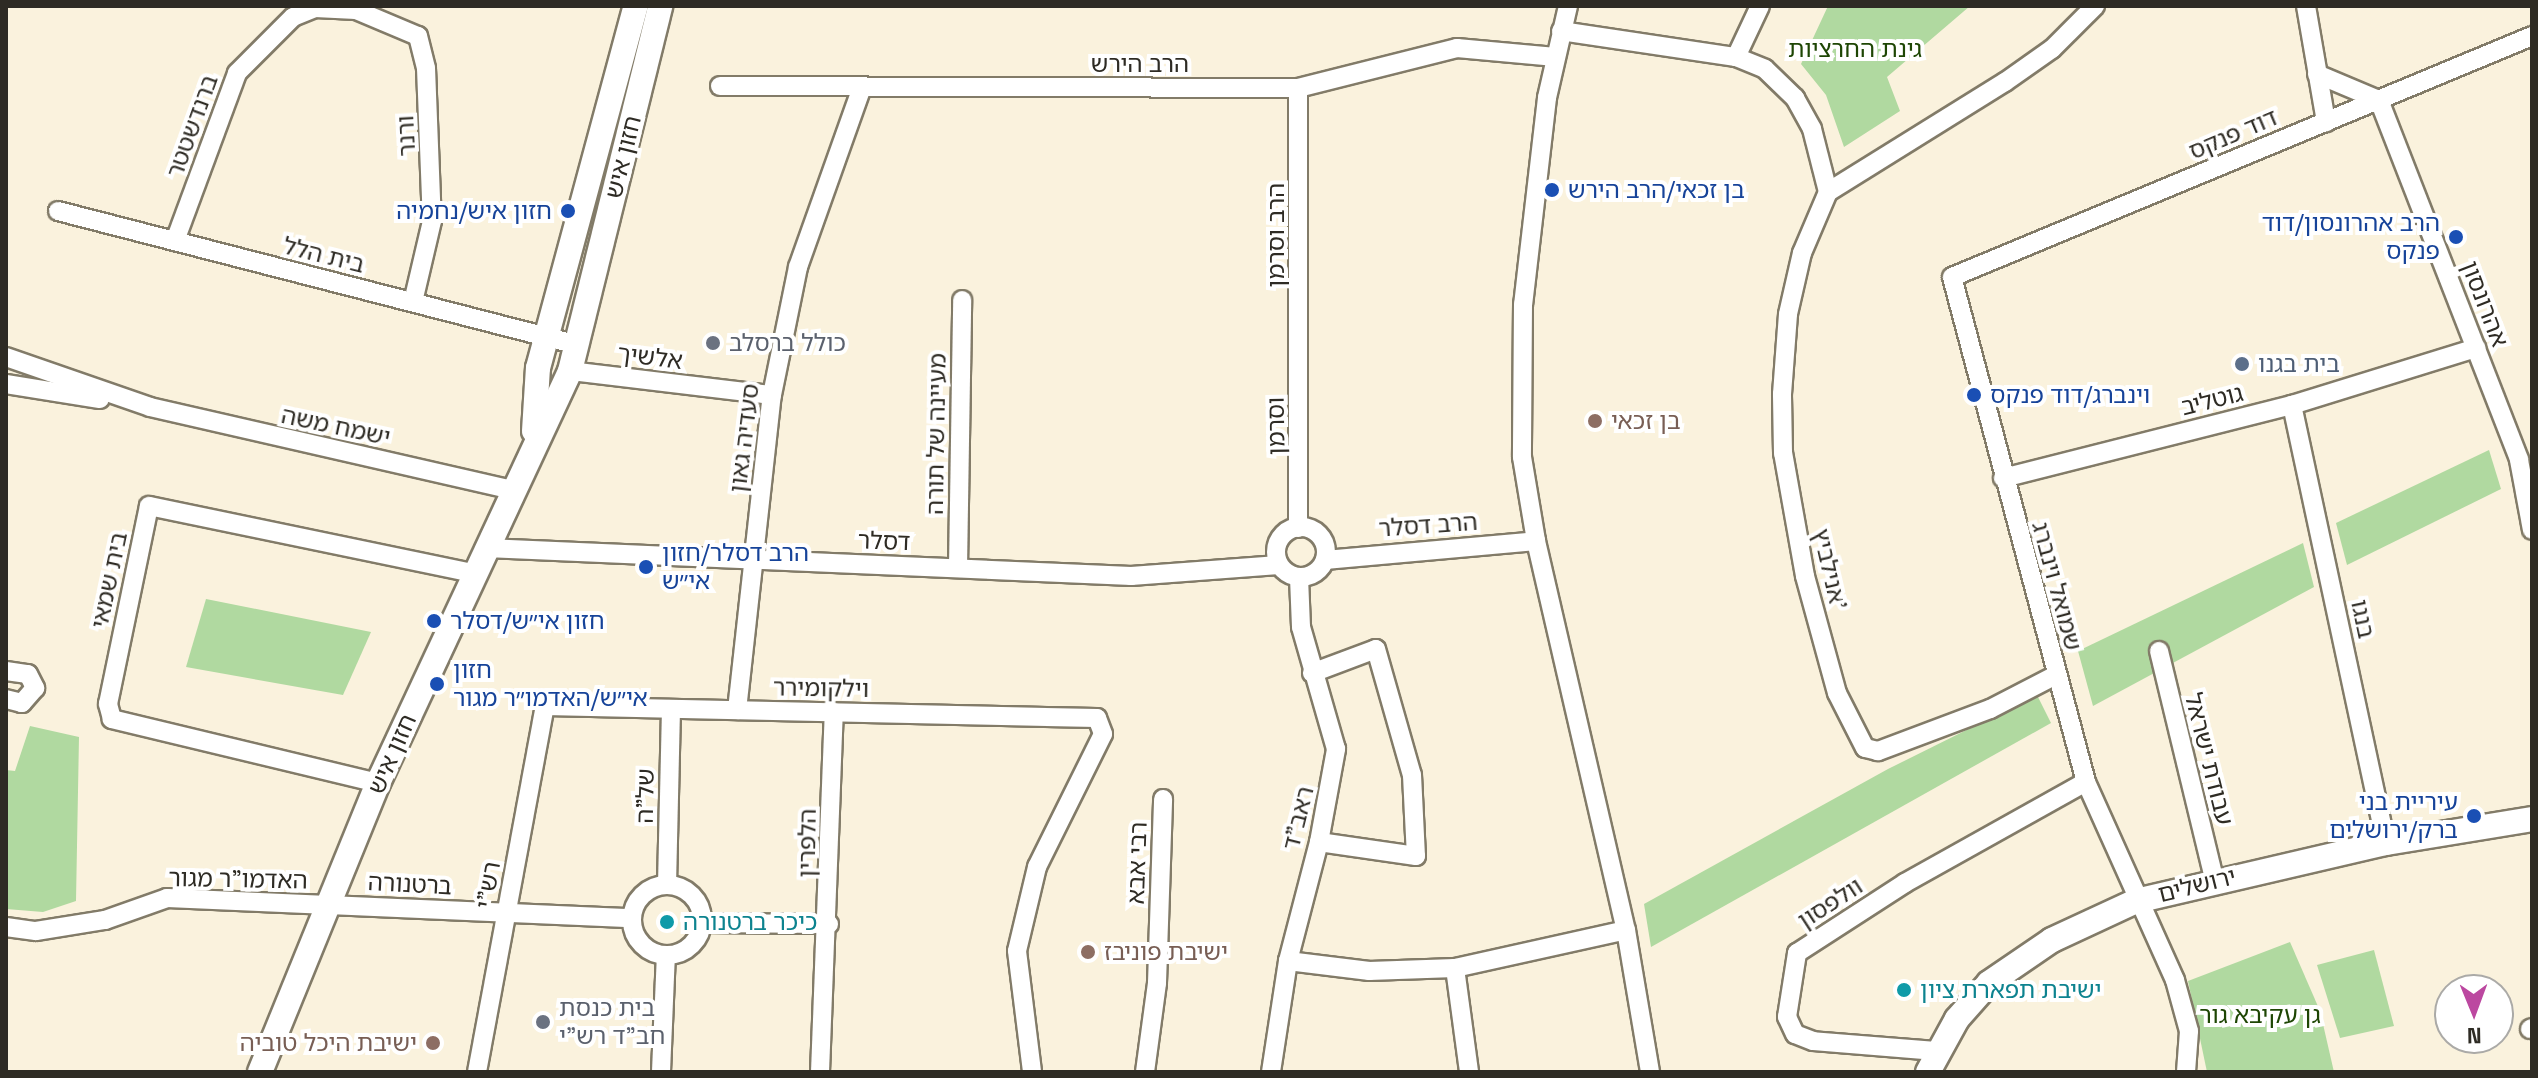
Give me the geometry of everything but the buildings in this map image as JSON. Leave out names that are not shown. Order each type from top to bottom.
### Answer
[{"type":"street","name":"חזון איש","points":[[533,441],[538,368],[636,6]]},
{"type":"street","name":"חזון איש","points":[[260,1072],[378,783],[533,441],[570,371],[660,6]]},
{"type":"street","points":[[1568,6],[1547,98],[1519,374],[1522,457],[1536,541],[1626,930],[1650,1072]]},
{"type":"street","points":[[1736,57],[1760,6]]},
{"type":"street","points":[[1561,31],[1736,57],[1765,69],[1795,98],[1812,129],[1828,192],[2052,49],[2095,6]]},
{"type":"street","points":[[2306,6],[2326,122]]},
{"type":"street","name":"ברנדשטטר","points":[[175,241],[237,73],[293,17],[315,8],[357,8]]},
{"type":"street","name":"ורנר","points":[[357,8],[418,36],[426,68],[432,221],[413,302]]},
{"type":"street","name":"דוד פנקס","points":[[1952,277],[2532,36]]},
{"type":"street","name":"הרב הירש","points":[[720,86],[1298,88],[1457,48],[1556,57]]},
{"type":"street","points":[[2317,74],[2379,100]]},
{"type":"street","name":"סעדיה גאון","points":[[737,710],[772,395],[798,267],[862,87]]},
{"type":"street","name":"הרב וסרמן","points":[[1298,88],[1299,382]]},
{"type":"street","name":"אהרונסון","points":[[2379,100],[2476,348],[2525,458],[2532,530]]},
{"type":"street","name":"אנילביץ'","points":[[1828,192],[1802,253],[1788,314],[1783,453],[1805,576],[1837,693],[1857,738],[1865,748],[1878,751],[1990,709],[2056,675]]},
{"type":"street","name":"בית הלל","points":[[58,211],[578,345]]},
{"type":"street","name":"שמואל וינברג","points":[[1952,277],[2086,782],[2136,901],[2175,980],[2189,1031],[2186,1072]]},
{"type":"street","name":"מעיינה של תורה","points":[[958,568],[962,300]]},
{"type":"street","name":"גוטליב","points":[[2003,478],[2292,405],[2476,348]]},
{"type":"street","name":"ישמח משה","points":[[6,357],[150,407]]},
{"type":"street","name":"אלשיך","points":[[570,371],[772,395]]},
{"type":"street","name":"וסרמן","points":[[1298,528],[1301,469],[1299,382]]},
{"type":"street","name":"ישמח משה","points":[[6,384],[150,407],[513,490]]},
{"type":"street","name":"בנגו","points":[[2292,405],[2386,843]]},
{"type":"street","name":"בית שמאי","points":[[378,783],[112,719],[108,704],[149,506],[472,573]]},
{"type":"street","points":[[1298,528],[1320,536],[1325,560],[1315,573],[1299,577],[1279,565],[1278,542],[1298,528]]},
{"type":"street","name":"הרב דסלר","points":[[1325,560],[1536,541]]},
{"type":"street","name":"דסלר","points":[[486,548],[1131,576],[1279,565]]},
{"type":"street","name":"ראב\"ד","points":[[1271,1072],[1288,961],[1319,842],[1336,749],[1329,711],[1312,673],[1301,627],[1299,577]]},
{"type":"street","points":[[1312,673],[1376,649],[1412,775],[1416,856],[1319,842]]},
{"type":"street","name":"עבודת ישראל","points":[[2159,651],[2214,879]]},
{"type":"street","points":[[6,671],[28,674],[35,688],[22,703],[6,699]]},
{"type":"street","name":"וילקומירר","points":[[545,706],[1097,718],[1103,734],[1037,867],[1017,951],[1032,1072]]},
{"type":"street","name":"רש\"י","points":[[477,1072],[545,706]]},
{"type":"street","name":"של\"ה","points":[[667,885],[671,709]]},
{"type":"street","name":"הלפרין","points":[[820,1072],[829,924],[834,712]]},
{"type":"street","name":"וולפסון","points":[[1932,1061],[1813,1041],[1795,1034],[1787,1017],[1797,953],[1905,883],[2086,782]]},
{"type":"street","name":"רבי אבא","points":[[1145,1072],[1157,983],[1163,799]]},
{"type":"street","name":"ירושלים","points":[[1932,1061],[1989,983],[2052,940],[2136,901],[2214,879],[2386,843],[2532,819]]},
{"type":"street","points":[[667,885],[696,901],[702,923],[694,942],[666,955],[637,939],[632,918],[647,891],[667,885]]},
{"type":"street","name":"האדמו\"ר מגור","points":[[6,927],[36,931],[105,920],[167,898],[329,905]]},
{"type":"street","name":"ברטנורה","points":[[329,905],[632,918]]},
{"type":"street","points":[[702,923],[829,924]]},
{"type":"street","points":[[1288,961],[1369,971],[1455,968],[1626,930]]},
{"type":"street","points":[[661,1072],[666,955]]},
{"type":"street","points":[[1455,968],[1469,1072]]},
{"type":"green space","name":"גינת החרציות","points":[[1828,6],[1970,6],[1887,77],[1900,111],[1844,147],[1826,95],[1801,64]]},
{"type":"green space","points":[[2489,450],[2501,489],[2347,565],[2336,523]]},
{"type":"green space","points":[[2303,543],[2314,587],[2093,706],[2078,651]]},
{"type":"green space","points":[[206,599],[371,632],[343,695],[186,667]]},
{"type":"green space","points":[[2037,695],[2051,723],[1651,947],[1644,904],[1888,769]]},
{"type":"green space","points":[[30,726],[79,737],[76,901],[43,912],[6,909],[6,770],[15,771]]},
{"type":"green space","name":"גן עקיבא גור","points":[[2290,942],[2320,1011],[2334,1072],[2207,1072],[2188,981]]},
{"type":"green space","points":[[2374,950],[2394,1026],[2340,1038],[2317,965]]},
{"type":"place","name":"בן זכאי/הרב הירש","points":[[1552,190]]},
{"type":"place","name":"חזון איש/נחמיה","points":[[568,211]]},
{"type":"place","name":"הרב אהרונסון/דוד פנקס","points":[[2456,237]]},
{"type":"place","name":"כולל ברסלב","points":[[713,343]]},
{"type":"place","name":"בית בגנו","points":[[2242,364]]},
{"type":"place","name":"וינברג/דוד פנקס","points":[[1974,395]]},
{"type":"place","name":"בן זכאי","points":[[1595,421]]},
{"type":"place","name":"הרב דסלר/חזון אי״ש","points":[[646,567]]},
{"type":"place","name":"חזון אי״ש/דסלר","points":[[434,621]]},
{"type":"place","name":"חזון אי״ש/האדמו״ר מגור","points":[[437,684]]},
{"type":"place","name":"עיריית בני ברק/ירושלים","points":[[2474,816]]},
{"type":"place","name":"כיכר ברטנורה","points":[[667,922]]},
{"type":"place","name":"ישיבת פוניבז","points":[[1088,952]]},
{"type":"place","name":"ישיבת תפארת ציון","points":[[1904,990]]},
{"type":"place","name":"בית כנסת חב\"ד רש\"י","points":[[543,1022]]},
{"type":"place","name":"ישיבת היכל טוביה","points":[[433,1043]]}]
